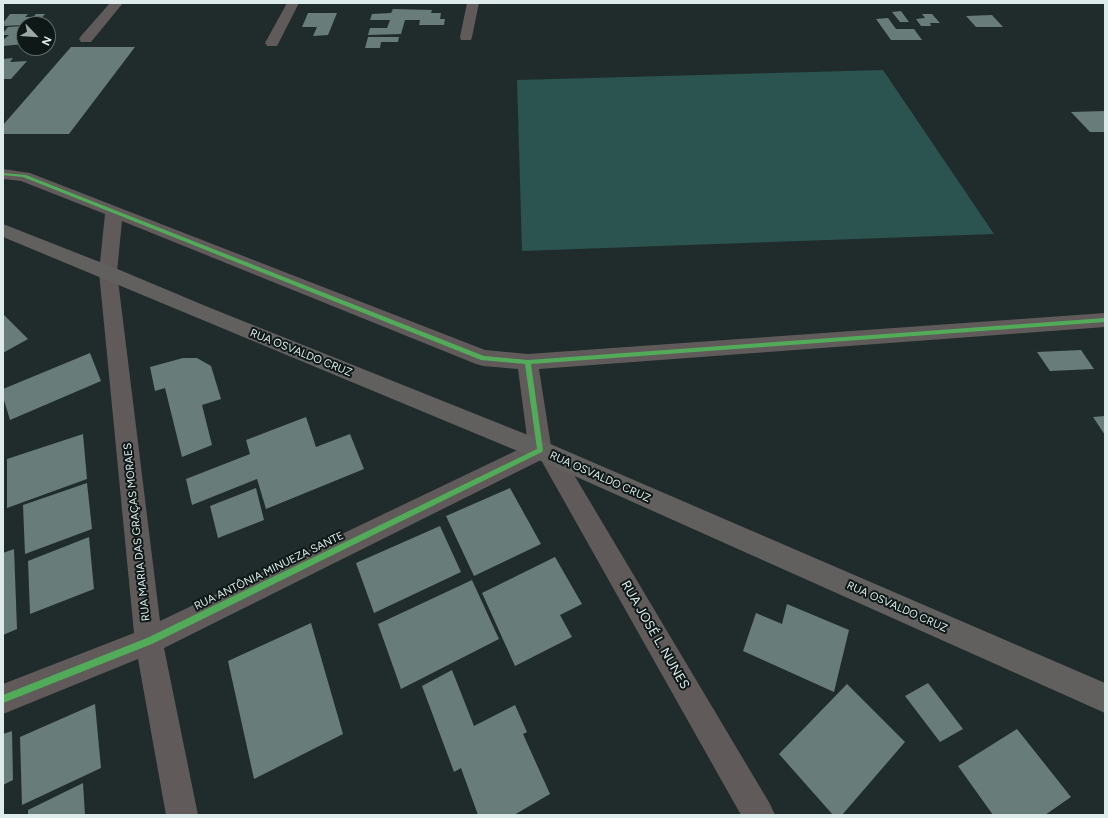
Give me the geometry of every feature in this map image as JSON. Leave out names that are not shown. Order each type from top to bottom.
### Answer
[{"type":"highway","name":"RUA OSVALDO CRUZ","points":[[3,230],[545,453],[1105,698]]},
{"type":"street","points":[[86,39],[117,3]]},
{"type":"street","points":[[272,43],[293,3]]},
{"type":"street","points":[[466,37],[473,3]]},
{"type":"street","points":[[3,174],[24,176],[483,358],[528,362],[1105,320]]},
{"type":"street","name":"RUA MARIA DAS GRAÇAS MORAES","points":[[114,212],[108,272],[149,641],[182,815]]},
{"type":"street","points":[[528,362],[545,453]]},
{"type":"street","name":"RUA ANTÔNIA MINUEZA SANTE","points":[[3,699],[149,641],[545,453]]},
{"type":"street","name":"RUA JOSÉ L. NUNES","points":[[545,453],[759,815]]},
{"type":"shaded area","points":[[883,70],[994,234],[522,251],[517,80]]},
{"type":"building","points":[[393,9],[432,10],[431,13],[441,13],[440,19],[445,19],[444,25],[419,25],[420,20],[405,20],[401,34],[368,35],[370,28],[387,28],[390,20],[370,20],[372,14],[391,13]]},
{"type":"building","points":[[901,11],[909,22],[900,22],[892,12]]},
{"type":"building","points":[[308,13],[337,13],[328,35],[313,36],[317,27],[302,27]]},
{"type":"building","points":[[10,14],[28,14],[26,16],[16,16],[16,25],[3,26],[5,24],[3,23]]},
{"type":"building","points":[[36,14],[45,14],[43,16],[34,16]]},
{"type":"building","points":[[922,14],[932,14],[940,23],[930,23],[931,26],[921,26],[916,19],[925,18]]},
{"type":"building","points":[[992,15],[1003,27],[976,27],[966,16]]},
{"type":"building","points":[[888,18],[896,29],[914,29],[922,40],[891,40],[876,19]]},
{"type":"building","points":[[16,26],[16,45],[3,46],[3,40],[9,35],[3,35],[3,33],[8,27]]},
{"type":"building","points":[[368,37],[399,37],[398,42],[381,42],[380,48],[365,48]]},
{"type":"building","points":[[71,47],[135,47],[69,134],[3,134],[3,125]]},
{"type":"building","points":[[13,58],[10,62],[27,61],[11,79],[3,79],[3,59]]},
{"type":"building","points":[[1105,111],[1105,132],[1090,132],[1071,112]]},
{"type":"building","points":[[3,314],[28,339],[3,353]]},
{"type":"building","points":[[1081,350],[1094,369],[1050,371],[1037,352]]},
{"type":"building","points":[[90,353],[101,381],[10,420],[3,397],[3,389]]},
{"type":"building","points":[[183,358],[197,358],[211,366],[221,399],[202,405],[212,445],[182,457],[165,388],[155,391],[150,367]]},
{"type":"building","points":[[1105,416],[1105,435],[1093,417]]},
{"type":"building","points":[[306,417],[316,447],[350,434],[364,469],[266,509],[257,479],[192,505],[186,479],[250,454],[246,440]]},
{"type":"building","points":[[83,434],[87,479],[7,508],[7,459]]},
{"type":"building","points":[[87,483],[92,529],[25,554],[23,505]]},
{"type":"building","points":[[256,488],[264,520],[218,538],[210,506]]},
{"type":"building","points":[[510,488],[541,544],[474,576],[446,516]]},
{"type":"building","points":[[440,526],[461,572],[374,613],[356,563]]},
{"type":"building","points":[[89,537],[94,589],[30,614],[28,561]]},
{"type":"building","points":[[14,549],[17,629],[3,635],[3,553]]},
{"type":"building","points":[[555,557],[582,604],[560,615],[572,637],[515,666],[482,593]]},
{"type":"building","points":[[472,580],[499,639],[401,689],[378,624]]},
{"type":"building","points":[[787,604],[849,630],[834,692],[743,651],[756,613],[782,624]]},
{"type":"building","points":[[311,623],[343,734],[254,779],[228,661]]},
{"type":"building","points":[[452,670],[474,726],[515,705],[527,732],[523,734],[550,794],[514,815],[478,815],[461,768],[454,772],[422,686]]},
{"type":"building","points":[[928,683],[963,729],[940,742],[905,696]]},
{"type":"building","points":[[847,684],[905,742],[842,815],[833,815],[779,754]]},
{"type":"building","points":[[95,704],[101,768],[22,805],[20,737]]},
{"type":"building","points":[[1017,729],[1071,797],[1045,815],[993,815],[958,766]]},
{"type":"building","points":[[12,731],[13,780],[3,785],[3,734]]},
{"type":"building","points":[[83,783],[85,815],[28,815],[28,810]]},
{"type":"cycle path","points":[[3,174],[24,176],[483,358],[528,362],[1105,320]]},
{"type":"cycle path","points":[[3,699],[149,641],[540,450],[528,362]]}]
